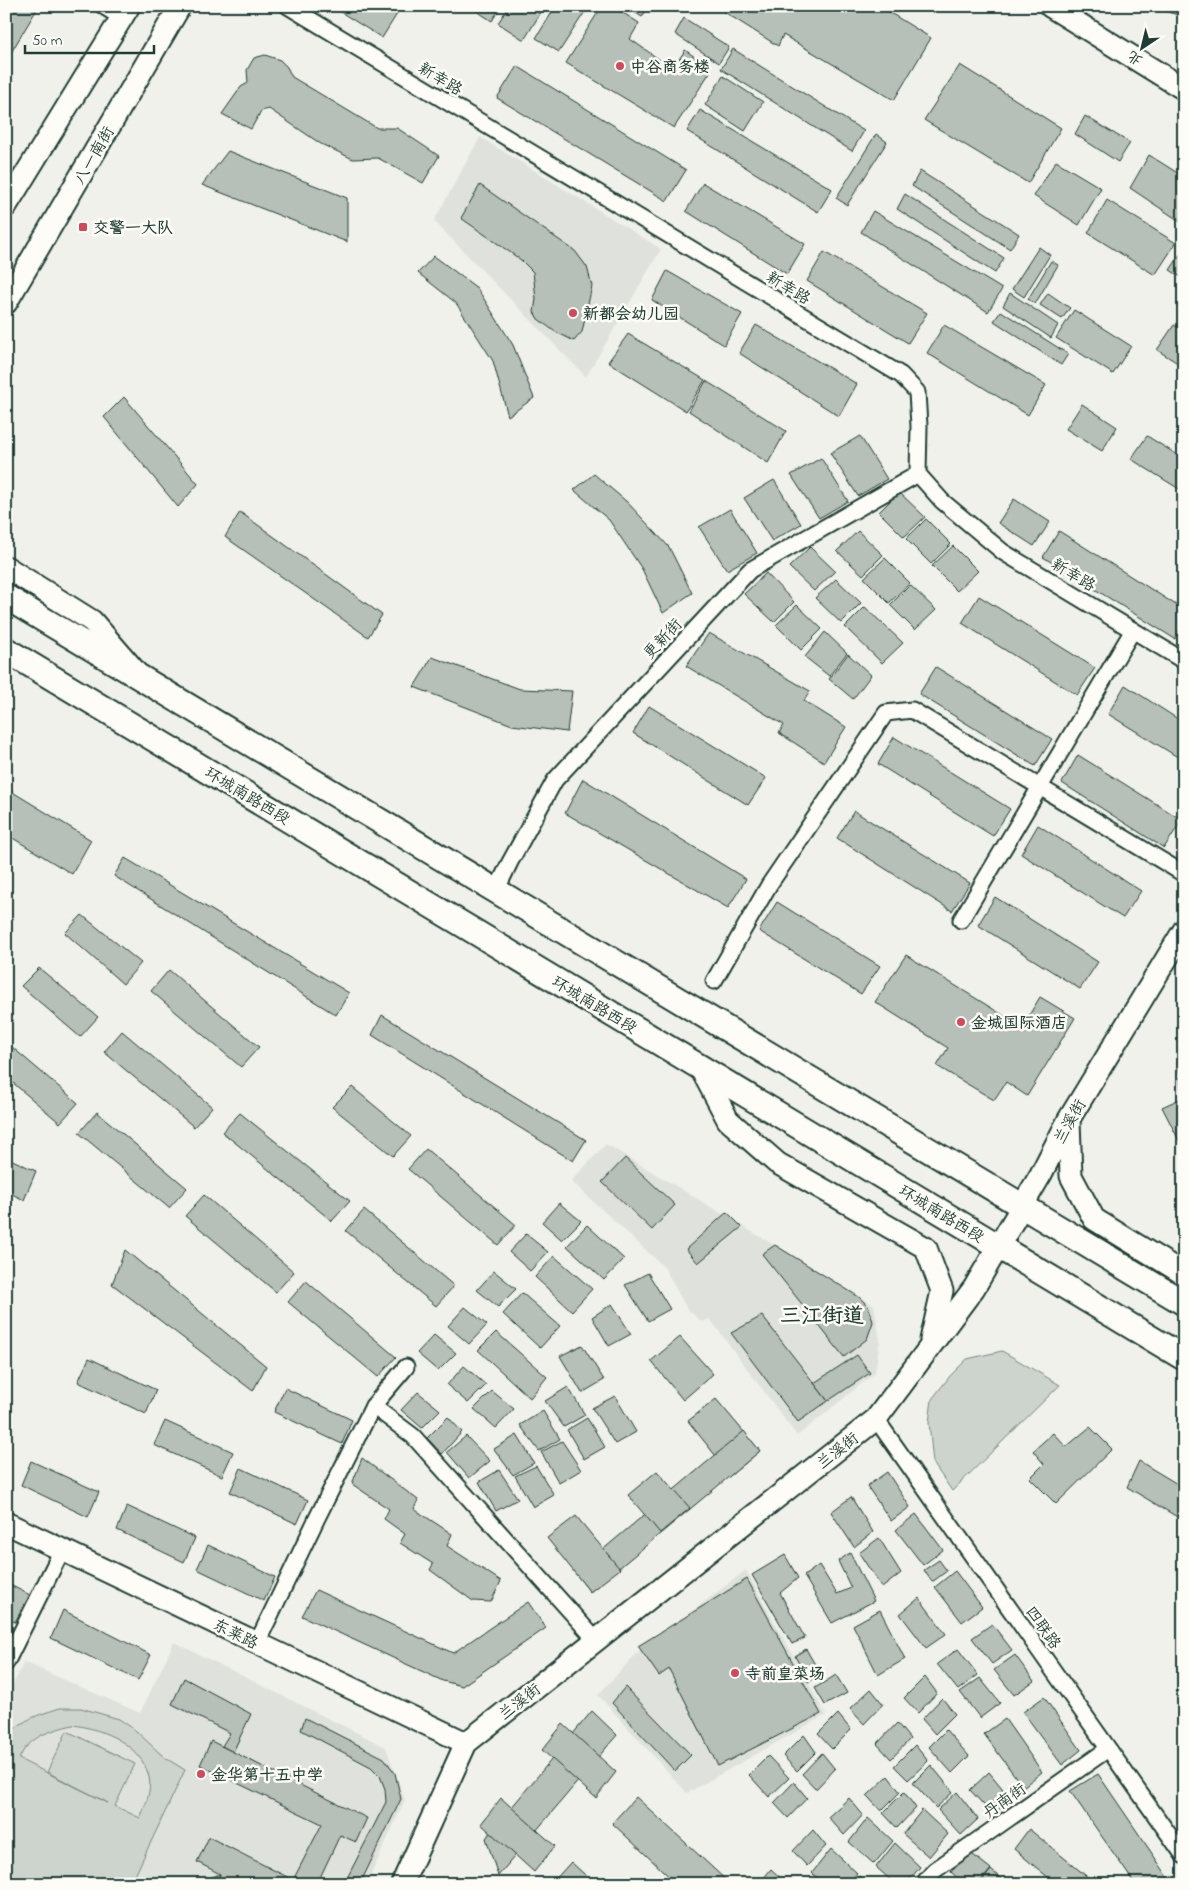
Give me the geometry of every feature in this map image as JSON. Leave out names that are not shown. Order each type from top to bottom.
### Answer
[{"type":"main road","points":[[6,597],[1184,1303]]},
{"type":"main road","name":"环城南路西段","points":[[6,650],[1184,1358]]},
{"type":"street","points":[[7,205],[126,12],[103,6]]},
{"type":"street","name":"八一南街","points":[[6,303],[180,6]]},
{"type":"street","name":"新幸路","points":[[288,6],[901,375],[917,392],[919,426],[918,474],[942,501],[1003,552],[1133,630],[1182,655]]},
{"type":"street","points":[[1050,6],[1184,89]]},
{"type":"street","name":"更新街","points":[[496,891],[555,780],[750,570],[918,474]]},
{"type":"street","points":[[6,568],[92,621],[140,677]]},
{"type":"street","points":[[961,920],[1133,630]]},
{"type":"street","points":[[714,981],[769,885],[886,713],[912,710],[1184,874]]},
{"type":"street","name":"兰溪街","points":[[402,1884],[466,1743],[876,1419],[974,1288],[1041,1174],[1069,1119],[1184,930]]},
{"type":"street","points":[[700,1067],[728,1120],[777,1163],[926,1248],[942,1291],[930,1347]]},
{"type":"street","points":[[1069,1119],[1071,1176],[1094,1219],[1184,1274]]},
{"type":"street","points":[[257,1643],[373,1406],[406,1367]]},
{"type":"street","points":[[373,1406],[414,1436],[596,1640]]},
{"type":"street","name":"四联路","points":[[876,1419],[1184,1856]]},
{"type":"street","name":"东莱路","points":[[6,1523],[466,1743]]},
{"type":"street","points":[[6,1663],[62,1550]]},
{"type":"street","name":"丹南街","points":[[923,1884],[935,1870],[1108,1749]]},
{"type":"shaded area","name":"新都会幼儿园","points":[[480,137],[661,249],[586,377],[434,221]]},
{"type":"shaded area","points":[[606,1144],[874,1305],[880,1340],[875,1373],[797,1436],[710,1319],[702,1322],[687,1309],[664,1267],[571,1181]]},
{"type":"shaded area","points":[[1002,1351],[1060,1385],[952,1491],[933,1463],[929,1423],[932,1399],[950,1376],[967,1359]]},
{"type":"shaded area","name":"寺前皇菜场","points":[[746,1570],[826,1715],[687,1793],[598,1695],[636,1654]]},
{"type":"shaded area","name":"金华第十五中学","points":[[174,1642],[386,1747],[405,1800],[367,1884],[6,1884],[6,1699],[24,1662],[140,1713]]},
{"type":"shaded area","points":[[60,1708],[81,1708],[119,1719],[135,1730],[164,1757],[185,1770],[131,1884],[6,1884],[6,1739],[23,1723]],"holes":[[[73,1725],[85,1727],[119,1740],[129,1747],[145,1765],[150,1787],[140,1818],[115,1806],[135,1764],[67,1731],[47,1772],[108,1803],[19,1759],[28,1745],[49,1732]]]},
{"type":"building","points":[[6,6],[33,6],[37,9],[6,61]]},
{"type":"building","points":[[331,6],[402,6],[382,38]]},
{"type":"building","points":[[469,6],[501,6],[492,21]]},
{"type":"building","points":[[509,6],[529,6],[540,14],[524,40],[498,23]]},
{"type":"building","points":[[556,6],[580,6],[586,10],[559,52],[536,38]]},
{"type":"building","name":"中谷商务楼","points":[[602,6],[612,6],[639,23],[630,39],[673,69],[685,50],[712,69],[674,128],[566,63]]},
{"type":"building","points":[[625,6],[649,6],[642,17]]},
{"type":"building","points":[[719,6],[879,6],[931,38],[894,100],[783,35],[778,46],[718,8]]},
{"type":"building","points":[[1158,6],[1184,6],[1184,17],[1168,12]]},
{"type":"building","points":[[684,18],[729,47],[719,63],[675,34]]},
{"type":"building","points":[[733,49],[864,131],[852,151],[721,69]]},
{"type":"building","points":[[265,55],[280,60],[287,67],[292,77],[377,128],[397,128],[439,156],[423,183],[378,158],[353,159],[321,144],[269,109],[261,111],[251,129],[222,114],[241,87],[248,83],[247,70],[254,58]]},
{"type":"building","points":[[960,65],[1061,128],[1028,183],[924,120]]},
{"type":"building","points":[[517,66],[686,170],[667,201],[497,98]]},
{"type":"building","points":[[723,76],[763,102],[745,131],[705,105]]},
{"type":"building","points":[[700,110],[832,189],[818,212],[687,131]]},
{"type":"building","points":[[1085,116],[1130,143],[1118,162],[1075,134]]},
{"type":"building","points":[[876,134],[887,142],[847,205],[836,198]]},
{"type":"building","points":[[228,151],[347,198],[347,242],[202,185]]},
{"type":"building","points":[[1149,155],[1184,177],[1184,224],[1130,188]]},
{"type":"building","points":[[1056,161],[1101,188],[1079,225],[1034,196]]},
{"type":"building","points":[[920,171],[1019,234],[1010,249],[912,186]]},
{"type":"building","points":[[703,183],[805,244],[787,274],[686,211]]},
{"type":"building","points":[[480,185],[575,251],[587,267],[592,286],[582,332],[574,341],[554,331],[538,319],[534,312],[536,299],[533,272],[521,260],[461,218]]},
{"type":"building","points":[[905,194],[1004,258],[995,273],[897,209]]},
{"type":"building","points":[[1107,200],[1176,243],[1155,275],[1088,233]]},
{"type":"building","points":[[873,211],[1002,289],[988,312],[861,232]]},
{"type":"building","points":[[1039,247],[1050,255],[1024,297],[1012,289]]},
{"type":"building","points":[[1184,249],[1184,279],[1170,270]]},
{"type":"building","points":[[824,252],[927,313],[908,343],[807,281]]},
{"type":"building","points":[[434,256],[477,288],[513,345],[534,398],[508,416],[493,361],[456,303],[418,273]]},
{"type":"building","points":[[1051,261],[1058,265],[1035,304],[1028,299]]},
{"type":"building","points":[[667,271],[742,314],[724,345],[652,300]]},
{"type":"building","points":[[1010,293],[1058,325],[1051,338],[1003,306]]},
{"type":"building","points":[[1048,293],[1070,308],[1062,319],[1040,305]]},
{"type":"building","points":[[1074,310],[1131,346],[1113,374],[1056,338]]},
{"type":"building","points":[[1001,311],[1068,354],[1061,365],[994,321]]},
{"type":"building","points":[[756,325],[857,384],[839,416],[739,353]]},
{"type":"building","points":[[944,325],[1046,385],[1028,415],[927,353]]},
{"type":"building","points":[[1174,325],[1184,331],[1184,367],[1157,350]]},
{"type":"building","points":[[628,334],[705,380],[686,411],[608,362]]},
{"type":"building","points":[[706,381],[786,431],[768,463],[689,411]]},
{"type":"building","points":[[124,397],[198,484],[178,507],[104,417]]},
{"type":"building","points":[[1082,404],[1117,427],[1102,451],[1066,429]]},
{"type":"building","points":[[860,436],[887,479],[858,496],[830,453]]},
{"type":"building","points":[[1147,436],[1184,459],[1184,492],[1131,459]]},
{"type":"building","points":[[821,458],[848,501],[819,518],[791,475]]},
{"type":"building","points":[[594,474],[627,502],[669,547],[692,593],[663,613],[642,569],[609,520],[574,490]]},
{"type":"building","points":[[774,480],[801,524],[772,541],[744,498]]},
{"type":"building","points":[[899,492],[925,517],[904,537],[879,512]]},
{"type":"building","points":[[1014,499],[1050,522],[1034,546],[998,523]]},
{"type":"building","points":[[730,509],[757,553],[727,570],[699,527]]},
{"type":"building","points":[[240,512],[382,615],[368,637],[225,537]]},
{"type":"building","points":[[926,519],[951,544],[931,564],[906,539]]},
{"type":"building","points":[[858,531],[883,555],[863,575],[837,551]]},
{"type":"building","points":[[1059,531],[1184,610],[1184,623],[1175,639],[1043,557]]},
{"type":"building","points":[[953,546],[978,571],[957,591],[932,566]]},
{"type":"building","points":[[810,547],[835,571],[814,591],[789,567]]},
{"type":"building","points":[[885,558],[910,583],[889,603],[864,578]]},
{"type":"building","points":[[766,573],[794,602],[774,622],[744,594]]},
{"type":"building","points":[[836,579],[861,603],[841,623],[815,598]]},
{"type":"building","points":[[910,585],[936,610],[915,630],[890,605]]},
{"type":"building","points":[[979,596],[1095,668],[1077,695],[962,623]]},
{"type":"building","points":[[797,605],[822,629],[801,650],[776,625]]},
{"type":"building","points":[[865,607],[903,643],[882,663],[845,627]]},
{"type":"building","points":[[825,632],[847,653],[829,676],[805,657]]},
{"type":"building","points":[[709,633],[810,691],[804,701],[846,727],[824,762],[779,733],[784,725],[686,666]]},
{"type":"building","points":[[848,654],[871,675],[853,699],[829,679]]},
{"type":"building","points":[[432,657],[520,689],[572,691],[567,732],[512,725],[414,687]]},
{"type":"building","points":[[936,667],[1052,739],[1035,766],[919,694]]},
{"type":"building","points":[[1125,685],[1184,723],[1184,761],[1108,714]]},
{"type":"building","points":[[649,706],[766,778],[748,805],[633,733]]},
{"type":"building","points":[[894,737],[1010,809],[993,836],[878,764]]},
{"type":"building","points":[[1078,755],[1182,820],[1164,848],[1062,783]]},
{"type":"building","points":[[583,779],[746,879],[728,908],[565,813]]},
{"type":"building","points":[[6,788],[91,840],[72,874],[6,834]]},
{"type":"building","points":[[854,811],[970,883],[952,911],[837,838]]},
{"type":"building","points":[[1038,825],[1141,891],[1123,918],[1021,854]]},
{"type":"building","points":[[125,858],[349,993],[336,1015],[114,876]]},
{"type":"building","points":[[995,897],[1098,962],[1080,989],[978,925]]},
{"type":"building","points":[[777,902],[880,966],[861,994],[759,931]]},
{"type":"building","points":[[82,915],[141,963],[123,984],[65,933]]},
{"type":"building","name":"金城国际酒店","points":[[906,955],[1022,1027],[1040,997],[1075,1018],[1027,1096],[1006,1082],[994,1100],[937,1066],[948,1048],[875,1002]]},
{"type":"building","points":[[39,968],[98,1017],[80,1037],[21,986]]},
{"type":"building","points":[[169,970],[259,1047],[241,1067],[151,991]]},
{"type":"building","points":[[382,1015],[586,1140],[573,1161],[372,1035]]},
{"type":"building","points":[[122,1031],[212,1107],[194,1127],[104,1052]]},
{"type":"building","points":[[1184,1031],[1184,1090],[1181,1090],[1178,1062]]},
{"type":"building","points":[[6,1042],[78,1103],[60,1123],[6,1077]]},
{"type":"building","points":[[352,1087],[411,1136],[393,1156],[332,1107]]},
{"type":"building","points":[[1184,1097],[1184,1150],[1162,1107]]},
{"type":"building","points":[[97,1112],[187,1188],[169,1208],[79,1133]]},
{"type":"building","points":[[240,1113],[350,1201],[332,1221],[222,1132]]},
{"type":"building","points":[[426,1149],[516,1225],[498,1245],[408,1169]]},
{"type":"building","points":[[6,1157],[36,1171],[24,1200],[6,1191]]},
{"type":"building","points":[[625,1158],[675,1205],[652,1230],[602,1182]]},
{"type":"building","points":[[204,1195],[294,1272],[276,1292],[185,1216]]},
{"type":"building","points":[[559,1203],[581,1221],[562,1240],[542,1222]]},
{"type":"building","points":[[364,1210],[454,1286],[436,1306],[346,1231]]},
{"type":"building","points":[[727,1212],[742,1227],[698,1263],[686,1249]]},
{"type":"building","points":[[587,1225],[624,1259],[604,1280],[567,1246]]},
{"type":"building","points":[[526,1234],[548,1252],[530,1271],[509,1252]]},
{"type":"building","points":[[775,1245],[859,1297],[869,1307],[873,1322],[867,1339],[844,1357],[762,1254]]},
{"type":"building","points":[[125,1250],[266,1366],[253,1391],[112,1284]]},
{"type":"building","points":[[554,1256],[592,1289],[572,1311],[535,1277]]},
{"type":"building","points":[[494,1271],[516,1289],[498,1307],[477,1290]]},
{"type":"building","points":[[648,1273],[670,1309],[648,1321],[625,1285]]},
{"type":"building","points":[[306,1281],[396,1357],[378,1377],[288,1302]]},
{"type":"building","points":[[522,1293],[560,1326],[540,1348],[503,1314]]},
{"type":"building","points":[[612,1304],[631,1334],[609,1346],[592,1317]]},
{"type":"building","points":[[465,1307],[487,1325],[469,1344],[448,1326]]},
{"type":"building","points":[[762,1316],[828,1401],[798,1422],[731,1333]]},
{"type":"building","points":[[496,1332],[547,1377],[530,1398],[478,1350]]},
{"type":"building","points":[[434,1335],[456,1353],[438,1371],[417,1353]]},
{"type":"building","points":[[680,1337],[713,1374],[683,1400],[651,1361]]},
{"type":"building","points":[[582,1345],[604,1380],[582,1393],[560,1356]]},
{"type":"building","points":[[857,1355],[870,1373],[828,1401],[814,1383]]},
{"type":"building","points":[[89,1358],[156,1390],[146,1414],[78,1382]]},
{"type":"building","points":[[464,1366],[486,1385],[468,1403],[447,1385]]},
{"type":"building","points":[[568,1387],[585,1415],[564,1427],[545,1401]]},
{"type":"building","points":[[285,1388],[352,1420],[342,1444],[274,1412]]},
{"type":"building","points":[[492,1391],[514,1409],[496,1428],[474,1409]]},
{"type":"building","points":[[418,1392],[440,1410],[422,1428],[401,1410]]},
{"type":"building","points":[[615,1396],[636,1432],[615,1444],[592,1408]]},
{"type":"building","points":[[716,1399],[760,1451],[731,1475],[688,1421]]},
{"type":"building","points":[[543,1411],[560,1439],[539,1451],[520,1425]]},
{"type":"building","points":[[448,1417],[462,1432],[442,1454],[427,1438]]},
{"type":"building","points":[[587,1418],[605,1447],[584,1459],[567,1430]]},
{"type":"building","points":[[165,1421],[233,1452],[222,1476],[154,1445]]},
{"type":"building","points":[[1090,1427],[1112,1449],[1056,1504],[1030,1478],[1044,1464],[1033,1451],[1053,1433],[1066,1447]]},
{"type":"building","points":[[744,1431],[760,1451],[590,1592],[575,1573]]},
{"type":"building","points":[[517,1435],[534,1463],[513,1475],[494,1449]]},
{"type":"building","points":[[466,1436],[490,1461],[469,1478],[447,1452]]},
{"type":"building","points":[[562,1441],[581,1470],[559,1483],[541,1452]]},
{"type":"building","points":[[362,1458],[418,1500],[414,1509],[452,1534],[447,1546],[501,1581],[491,1602],[473,1601],[430,1570],[433,1564],[400,1543],[405,1534],[384,1519],[389,1509],[352,1484]]},
{"type":"building","points":[[31,1461],[99,1492],[88,1517],[21,1485]]},
{"type":"building","points":[[1139,1461],[1184,1488],[1184,1521],[1127,1487]]},
{"type":"building","points":[[536,1466],[554,1495],[533,1507],[515,1476]]},
{"type":"building","points":[[241,1468],[308,1500],[297,1524],[230,1492]]},
{"type":"building","points":[[499,1470],[518,1499],[496,1511],[479,1482]]},
{"type":"building","points":[[657,1471],[690,1508],[660,1533],[628,1495]]},
{"type":"building","points":[[887,1472],[910,1507],[891,1521],[867,1486]]},
{"type":"building","points":[[851,1497],[873,1532],[854,1547],[831,1512]]},
{"type":"building","points":[[127,1506],[195,1538],[184,1562],[117,1530]]},
{"type":"building","points":[[916,1514],[943,1550],[923,1565],[896,1530]]},
{"type":"building","points":[[576,1516],[620,1569],[590,1592],[547,1538]]},
{"type":"building","points":[[879,1538],[901,1573],[882,1588],[859,1553]]},
{"type":"building","points":[[208,1545],[275,1577],[264,1601],[197,1569]]},
{"type":"building","points":[[850,1553],[874,1601],[832,1623],[804,1576],[819,1565],[837,1594],[851,1588],[838,1561]]},
{"type":"building","points":[[785,1555],[798,1578],[780,1593],[805,1638],[792,1644],[752,1575]]},
{"type":"building","points":[[939,1560],[947,1571],[932,1582],[924,1570]]},
{"type":"building","points":[[955,1571],[982,1607],[962,1622],[935,1587]]},
{"type":"building","name":"寺前皇菜场","points":[[747,1579],[821,1714],[718,1766],[669,1669],[659,1676],[638,1646]]},
{"type":"building","points":[[6,1583],[30,1595],[15,1622],[6,1618]]},
{"type":"building","points":[[316,1590],[453,1653],[528,1602],[546,1628],[462,1686],[443,1681],[302,1616]]},
{"type":"building","points":[[919,1598],[946,1634],[926,1648],[900,1614]]},
{"type":"building","points":[[63,1610],[151,1655],[138,1680],[51,1638]]},
{"type":"building","points":[[880,1610],[905,1659],[878,1675],[853,1625]]},
{"type":"building","points":[[992,1624],[1012,1650],[992,1664],[972,1638]]},
{"type":"building","points":[[806,1649],[821,1675],[808,1682],[795,1656]]},
{"type":"building","points":[[958,1649],[978,1675],[958,1690],[937,1664]]},
{"type":"building","points":[[1015,1655],[1034,1681],[1014,1695],[994,1670]]},
{"type":"building","points":[[836,1675],[847,1693],[825,1705],[815,1688]]},
{"type":"building","points":[[925,1677],[937,1693],[918,1713],[904,1698]]},
{"type":"building","points":[[184,1678],[251,1714],[233,1752],[222,1746],[230,1733],[172,1704]]},
{"type":"building","points":[[980,1678],[1000,1703],[980,1718],[960,1692]]},
{"type":"building","points":[[625,1687],[691,1755],[675,1771],[612,1703]]},
{"type":"building","points":[[871,1689],[883,1704],[864,1724],[850,1709]]},
{"type":"building","points":[[1044,1697],[1081,1750],[1062,1765],[1023,1712]]},
{"type":"building","points":[[942,1698],[955,1714],[935,1734],[922,1719]]},
{"type":"building","points":[[592,1711],[617,1735],[498,1876],[486,1838]]},
{"type":"building","points":[[838,1714],[851,1730],[832,1749],[818,1734]]},
{"type":"building","points":[[305,1718],[384,1758],[395,1773],[401,1799],[360,1884],[344,1884],[386,1802],[385,1789],[380,1776],[371,1767],[301,1730]]},
{"type":"building","points":[[1005,1719],[1042,1772],[1023,1787],[984,1734]]},
{"type":"building","points":[[897,1723],[910,1739],[891,1759],[877,1744]]},
{"type":"building","points":[[563,1724],[616,1772],[596,1798],[542,1750]]},
{"type":"building","points":[[946,1730],[969,1756],[952,1773],[929,1747]]},
{"type":"building","points":[[804,1735],[816,1752],[797,1771],[783,1756]]},
{"type":"building","points":[[211,1741],[367,1818],[356,1842],[340,1835],[317,1884],[216,1884],[220,1874],[197,1862],[209,1837],[293,1880],[322,1824],[200,1765]]},
{"type":"building","points":[[915,1745],[928,1761],[908,1780],[894,1766]]},
{"type":"building","points":[[822,1753],[835,1769],[816,1789],[802,1774]]},
{"type":"building","points":[[768,1756],[789,1778],[769,1797],[749,1775]]},
{"type":"building","points":[[931,1765],[953,1792],[936,1808],[913,1783]]},
{"type":"building","points":[[989,1772],[1011,1799],[993,1815],[970,1790]]},
{"type":"building","points":[[1098,1774],[1168,1877],[1156,1884],[1135,1884],[1070,1791]]},
{"type":"building","points":[[888,1776],[900,1792],[881,1811],[867,1796]]},
{"type":"building","points":[[794,1782],[807,1798],[788,1818],[774,1803]]},
{"type":"building","points":[[904,1792],[916,1808],[897,1828],[883,1813]]},
{"type":"building","points":[[957,1792],[978,1819],[961,1835],[938,1810]]},
{"type":"building","points":[[636,1797],[727,1881],[724,1884],[677,1884],[612,1823]]},
{"type":"building","points":[[501,1798],[555,1846],[534,1872],[481,1824]]},
{"type":"building","points":[[849,1798],[863,1815],[844,1835],[828,1817]]},
{"type":"building","points":[[922,1810],[948,1834],[929,1857],[903,1834]]},
{"type":"building","points":[[868,1818],[893,1841],[874,1864],[849,1842]]},
{"type":"building","points":[[1029,1829],[1096,1884],[1056,1884],[1014,1849]]},
{"type":"building","points":[[813,1830],[826,1846],[807,1866],[793,1851]]},
{"type":"building","points":[[895,1843],[920,1867],[906,1884],[895,1884],[876,1867]]},
{"type":"building","points":[[831,1849],[857,1873],[848,1884],[824,1884],[812,1873]]},
{"type":"building","points":[[968,1851],[991,1869],[978,1884],[964,1884],[951,1872]]},
{"type":"building","points":[[571,1862],[595,1884],[551,1884]]},
{"type":"building","points":[[771,1869],[787,1884],[759,1884]]},
{"type":"building","points":[[991,1870],[1007,1884],[980,1884]]},
{"type":"building","points":[[220,1874],[216,1884],[194,1884]]},
{"type":"building","points":[[859,1876],[868,1884],[852,1884]]},
{"type":"place","name":"中谷商务楼","points":[[620,66]]},
{"type":"place","name":"交警一大队","points":[[83,227]]},
{"type":"place","name":"新都会幼儿园","points":[[573,313]]},
{"type":"place","name":"金城国际酒店","points":[[961,1022]]},
{"type":"place","name":"寺前皇菜场","points":[[735,1673]]},
{"type":"place","name":"金华第十五中学","points":[[201,1774]]},
{"type":"district","name":"三江街道","points":[[822,1315]]}]
